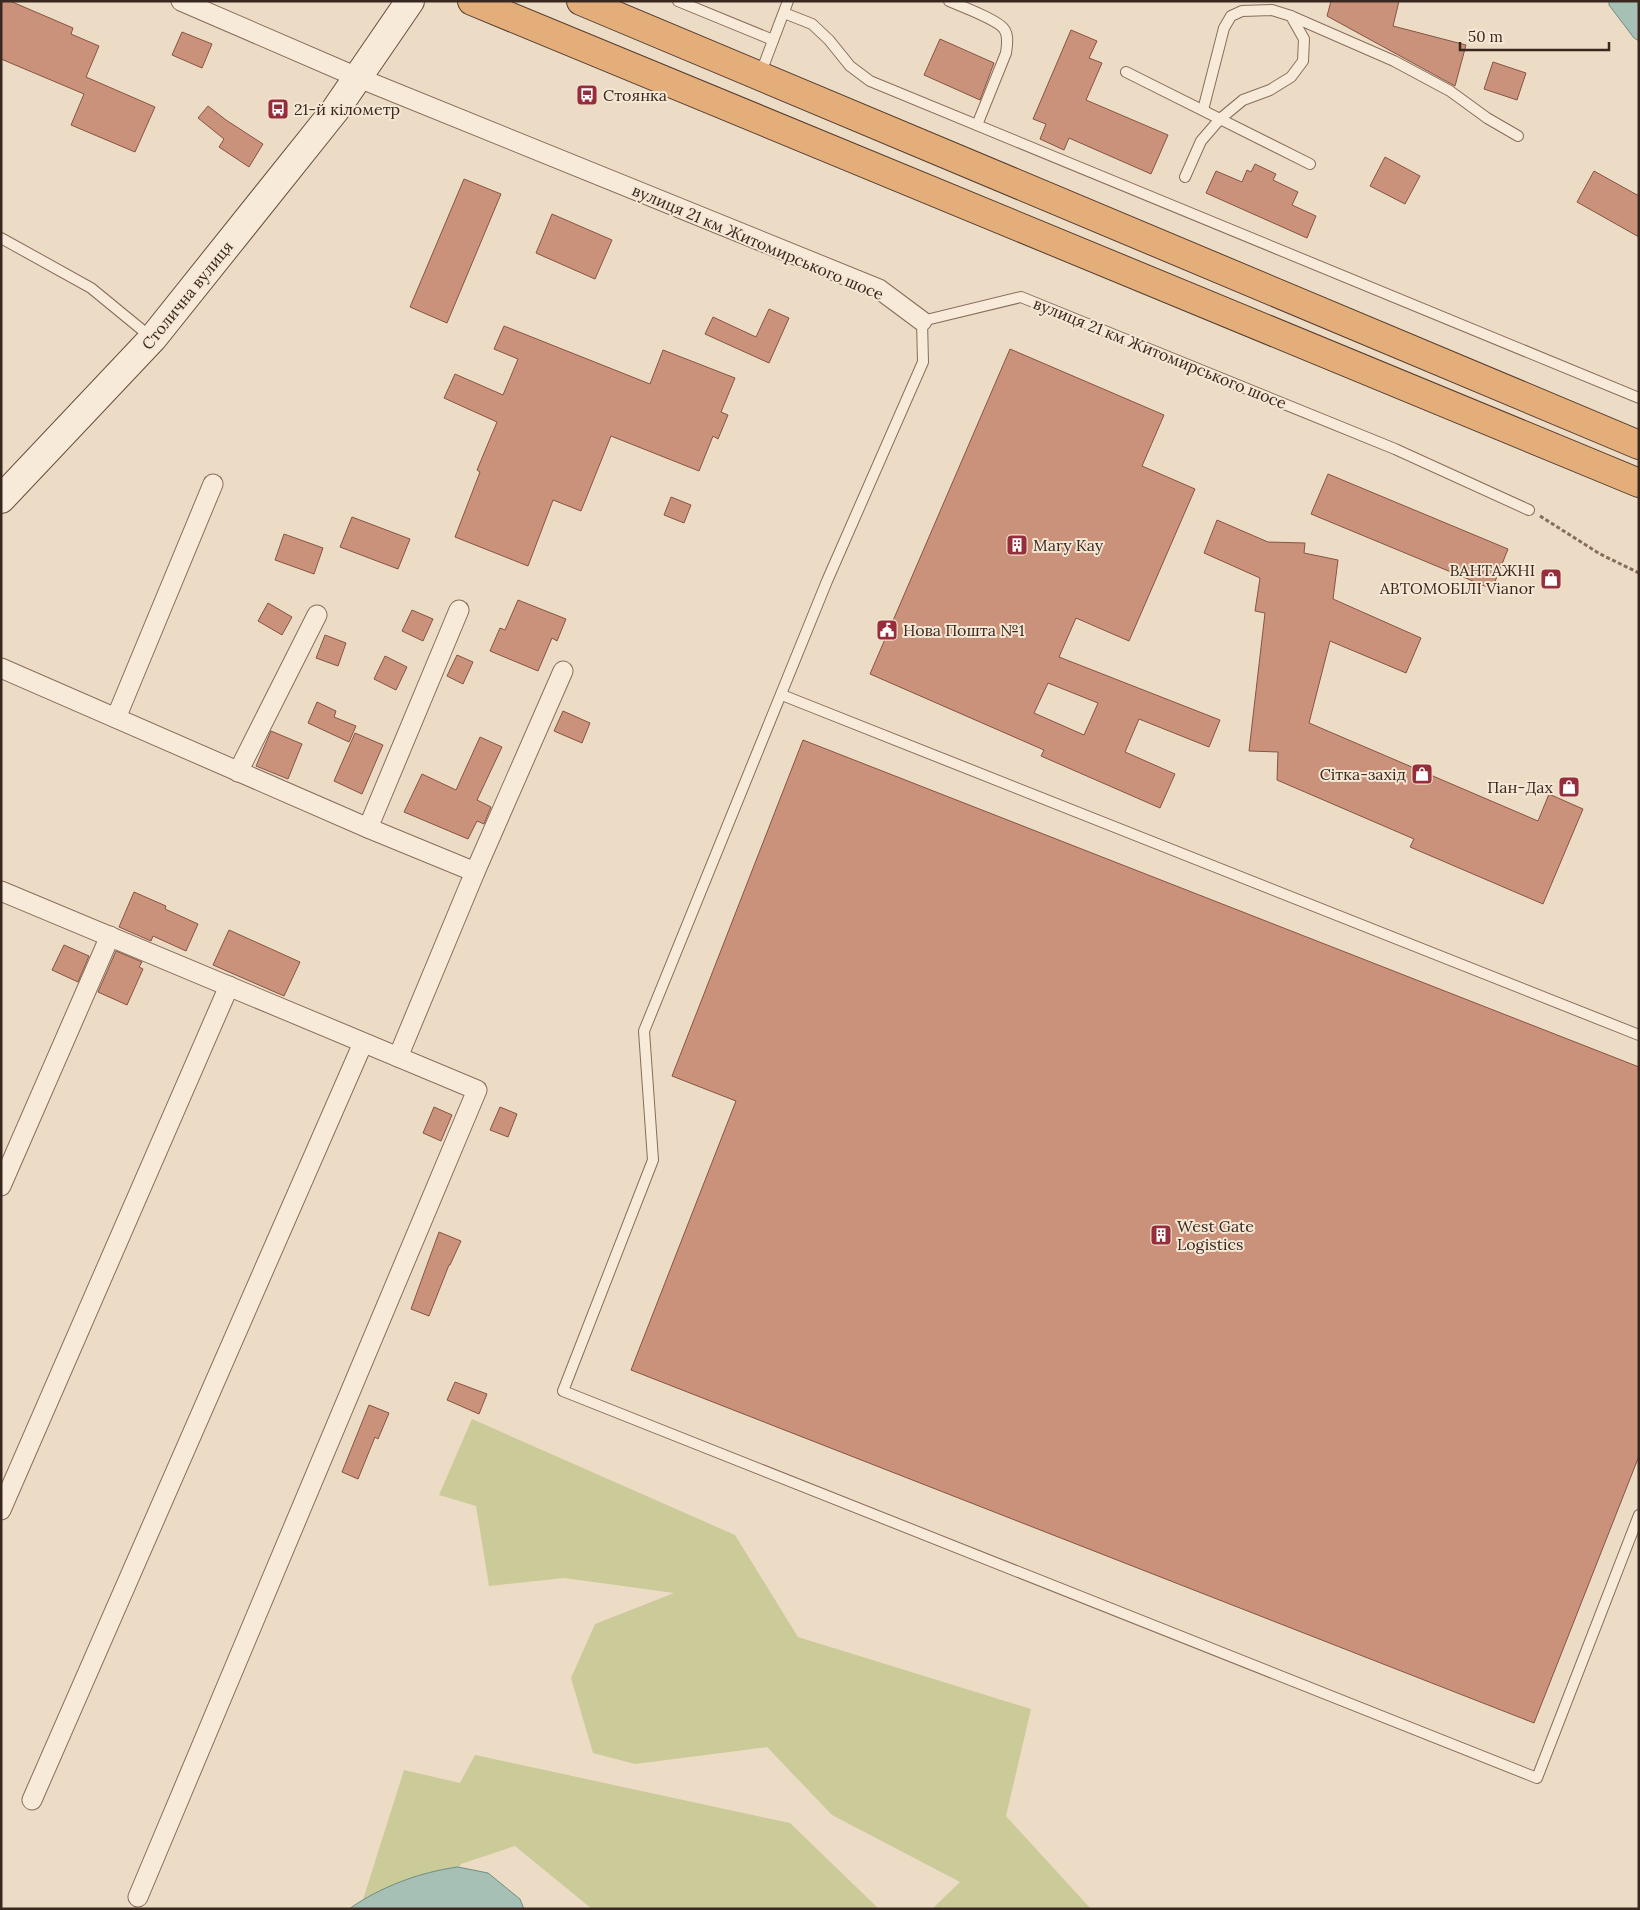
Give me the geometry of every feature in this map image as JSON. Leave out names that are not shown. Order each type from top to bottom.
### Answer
[{"type":"highway","points":[[472,1],[1639,483]]},
{"type":"highway","points":[[581,1],[1639,444]]},
{"type":"main road","name":"Столична вулиця","points":[[1,499],[153,338],[359,78],[410,1]]},
{"type":"street","name":"вулиця 21 км Житомирського шосе","points":[[181,1],[359,78],[879,289],[922,321]]},
{"type":"street","points":[[116,718],[213,484]]},
{"type":"street","points":[[368,828],[459,610]]},
{"type":"street","points":[[238,772],[318,616]]},
{"type":"street","points":[[1,668],[368,828],[475,872]]},
{"type":"street","points":[[398,1057],[475,872],[563,671]]},
{"type":"street","points":[[1,891],[477,1090],[138,1897]]},
{"type":"street","points":[[1,1186],[110,936]]},
{"type":"street","points":[[1,1510],[229,986]]},
{"type":"street","points":[[32,1800],[363,1043]]},
{"type":"lane","points":[[678,1],[773,40]]},
{"type":"lane","points":[[760,76],[788,1]]},
{"type":"lane","points":[[950,1],[1004,28],[1008,40],[1006,53],[977,125]]},
{"type":"lane","points":[[1203,110],[1224,28],[1231,16],[1242,10],[1273,5],[1291,16],[1394,61],[1450,91],[1487,118],[1518,136]]},
{"type":"lane","points":[[784,12],[812,24],[829,40],[850,66],[870,81],[1639,398]]},
{"type":"lane","points":[[1185,177],[1201,141],[1220,118],[1243,100],[1270,90],[1291,77],[1302,61],[1304,39],[1291,16]]},
{"type":"lane","points":[[1126,72],[1310,164]]},
{"type":"lane","points":[[1,238],[91,288],[153,338]]},
{"type":"lane","name":"вулиця 21 км Житомирського шосе","points":[[922,321],[1021,297],[1395,448],[1529,510]]},
{"type":"lane","points":[[922,321],[922,362],[827,580],[782,695],[644,1031],[653,1160],[562,1391],[1537,1778],[1639,1515]]},
{"type":"lane","points":[[782,695],[1639,1035]]},
{"type":"path","points":[[1529,510],[1600,554],[1639,573]]},
{"type":"shaded area","points":[[1609,1],[1639,1],[1639,41],[1634,38],[1609,5]]},
{"type":"shaded area","points":[[472,1419],[735,1535],[798,1637],[1031,1709],[1006,1816],[1091,1909],[932,1909],[960,1882],[832,1815],[767,1747],[635,1764],[593,1753],[571,1678],[595,1624],[674,1593],[564,1578],[489,1586],[476,1506],[439,1495]]},
{"type":"shaded area","points":[[475,1755],[790,1823],[879,1909],[592,1909],[515,1846],[461,1864],[442,1888],[360,1909],[404,1770],[460,1783]]},
{"type":"shaded area","points":[[458,1867],[488,1873],[520,1899],[524,1909],[349,1909],[387,1887],[429,1873]]},
{"type":"building","points":[[1,1],[10,1],[73,28],[71,34],[99,46],[86,77],[155,107],[135,152],[71,125],[84,94],[1,59]]},
{"type":"building","points":[[1331,1],[1399,1],[1393,26],[1466,45],[1455,86],[1327,16]]},
{"type":"building","points":[[1071,30],[1097,41],[1089,58],[1102,63],[1086,100],[1168,135],[1151,174],[1069,138],[1064,150],[1040,139],[1046,124],[1033,119]]},
{"type":"building","points":[[182,32],[212,44],[202,68],[172,55]]},
{"type":"building","points":[[940,39],[994,63],[980,100],[924,75]]},
{"type":"building","points":[[1493,62],[1526,73],[1517,100],[1484,89]]},
{"type":"building","points":[[208,106],[263,144],[249,167],[219,147],[224,139],[198,118]]},
{"type":"building","points":[[1385,157],[1420,176],[1405,204],[1370,186]]},
{"type":"building","points":[[1255,164],[1276,174],[1273,180],[1298,192],[1292,205],[1316,216],[1307,238],[1206,193],[1216,171],[1242,182],[1247,170],[1251,172]]},
{"type":"building","points":[[1594,171],[1639,196],[1639,237],[1577,202]]},
{"type":"building","points":[[464,179],[501,194],[447,323],[410,307]]},
{"type":"building","points":[[552,214],[612,240],[595,279],[536,253]]},
{"type":"building","points":[[769,309],[789,318],[769,363],[705,334],[713,317],[756,337]]},
{"type":"building","points":[[504,326],[650,384],[663,350],[735,378],[721,412],[728,415],[718,439],[713,436],[699,471],[611,436],[581,511],[553,500],[528,566],[455,537],[480,472],[477,470],[497,422],[444,398],[455,374],[503,395],[518,359],[494,349]]},
{"type":"building","name":"Mary Kay","points":[[1010,349],[1164,415],[1142,466],[1195,489],[1129,641],[1076,618],[1059,657],[1220,720],[1209,747],[1139,719],[1125,752],[1175,774],[1160,808],[1041,756],[1044,750],[870,674]],"holes":[[[1048,683],[1098,703],[1084,735],[1034,713]]]},
{"type":"building","points":[[1328,474],[1508,549],[1492,589],[1311,514]]},
{"type":"building","points":[[671,497],[691,505],[684,523],[664,515]]},
{"type":"building","points":[[352,517],[410,539],[398,569],[340,547]]},
{"type":"building","points":[[1217,520],[1268,542],[1305,543],[1304,553],[1338,560],[1333,599],[1421,638],[1406,673],[1330,641],[1309,723],[1538,821],[1549,794],[1583,809],[1543,904],[1410,847],[1414,839],[1277,780],[1278,752],[1249,751],[1265,613],[1255,611],[1260,578],[1204,553]]},
{"type":"building","points":[[284,534],[323,548],[314,574],[275,560]]},
{"type":"building","points":[[518,600],[566,619],[557,641],[552,638],[538,671],[490,651],[500,628],[505,630]]},
{"type":"building","points":[[268,603],[292,617],[282,635],[258,621]]},
{"type":"building","points":[[412,610],[433,619],[423,641],[402,631]]},
{"type":"building","points":[[325,635],[346,643],[338,666],[316,658]]},
{"type":"building","points":[[457,655],[473,662],[463,684],[447,676]]},
{"type":"building","points":[[385,656],[407,667],[396,690],[374,679]]},
{"type":"building","points":[[317,702],[336,711],[334,717],[356,726],[349,742],[308,723]]},
{"type":"building","points":[[563,711],[590,723],[582,743],[554,731]]},
{"type":"building","points":[[271,731],[302,744],[288,779],[256,766]]},
{"type":"building","points":[[355,733],[383,745],[362,794],[334,781]]},
{"type":"building","points":[[480,737],[502,747],[477,800],[491,807],[484,824],[477,821],[468,839],[404,812],[422,774],[456,790]]},
{"type":"building","name":"West Gate Logistics","points":[[803,740],[1639,1067],[1639,1456],[1534,1723],[631,1370],[736,1101],[672,1076]]},
{"type":"building","points":[[134,892],[166,906],[165,909],[198,924],[186,951],[153,936],[151,941],[119,927]]},
{"type":"building","points":[[229,930],[300,962],[284,996],[213,965]]},
{"type":"building","points":[[64,945],[89,956],[78,982],[52,970]]},
{"type":"building","points":[[116,951],[142,962],[139,967],[143,969],[127,1005],[98,992]]},
{"type":"building","points":[[434,1107],[452,1115],[441,1141],[423,1133]]},
{"type":"building","points":[[500,1107],[517,1114],[508,1137],[490,1130]]},
{"type":"building","points":[[439,1232],[461,1241],[449,1265],[429,1316],[411,1309]]},
{"type":"building","points":[[455,1382],[487,1394],[479,1414],[447,1400]]},
{"type":"building","points":[[369,1405],[389,1413],[378,1439],[375,1437],[358,1479],[342,1472]]},
{"type":"place","name":"Стоянка","points":[[587,95]]},
{"type":"place","name":"21-й кілометр","points":[[278,109]]},
{"type":"place","name":"Mary Kay","points":[[1017,545]]},
{"type":"place","name":"ВАНТАЖНІ АВТОМОБІЛІ Vianor","points":[[1551,579]]},
{"type":"place","name":"Нова Пошта №1","points":[[887,630]]},
{"type":"place","name":"Сітка-захід","points":[[1422,774]]},
{"type":"place","name":"Пан-Дах","points":[[1569,787]]},
{"type":"place","name":"West Gate Logistics","points":[[1161,1235]]}]
